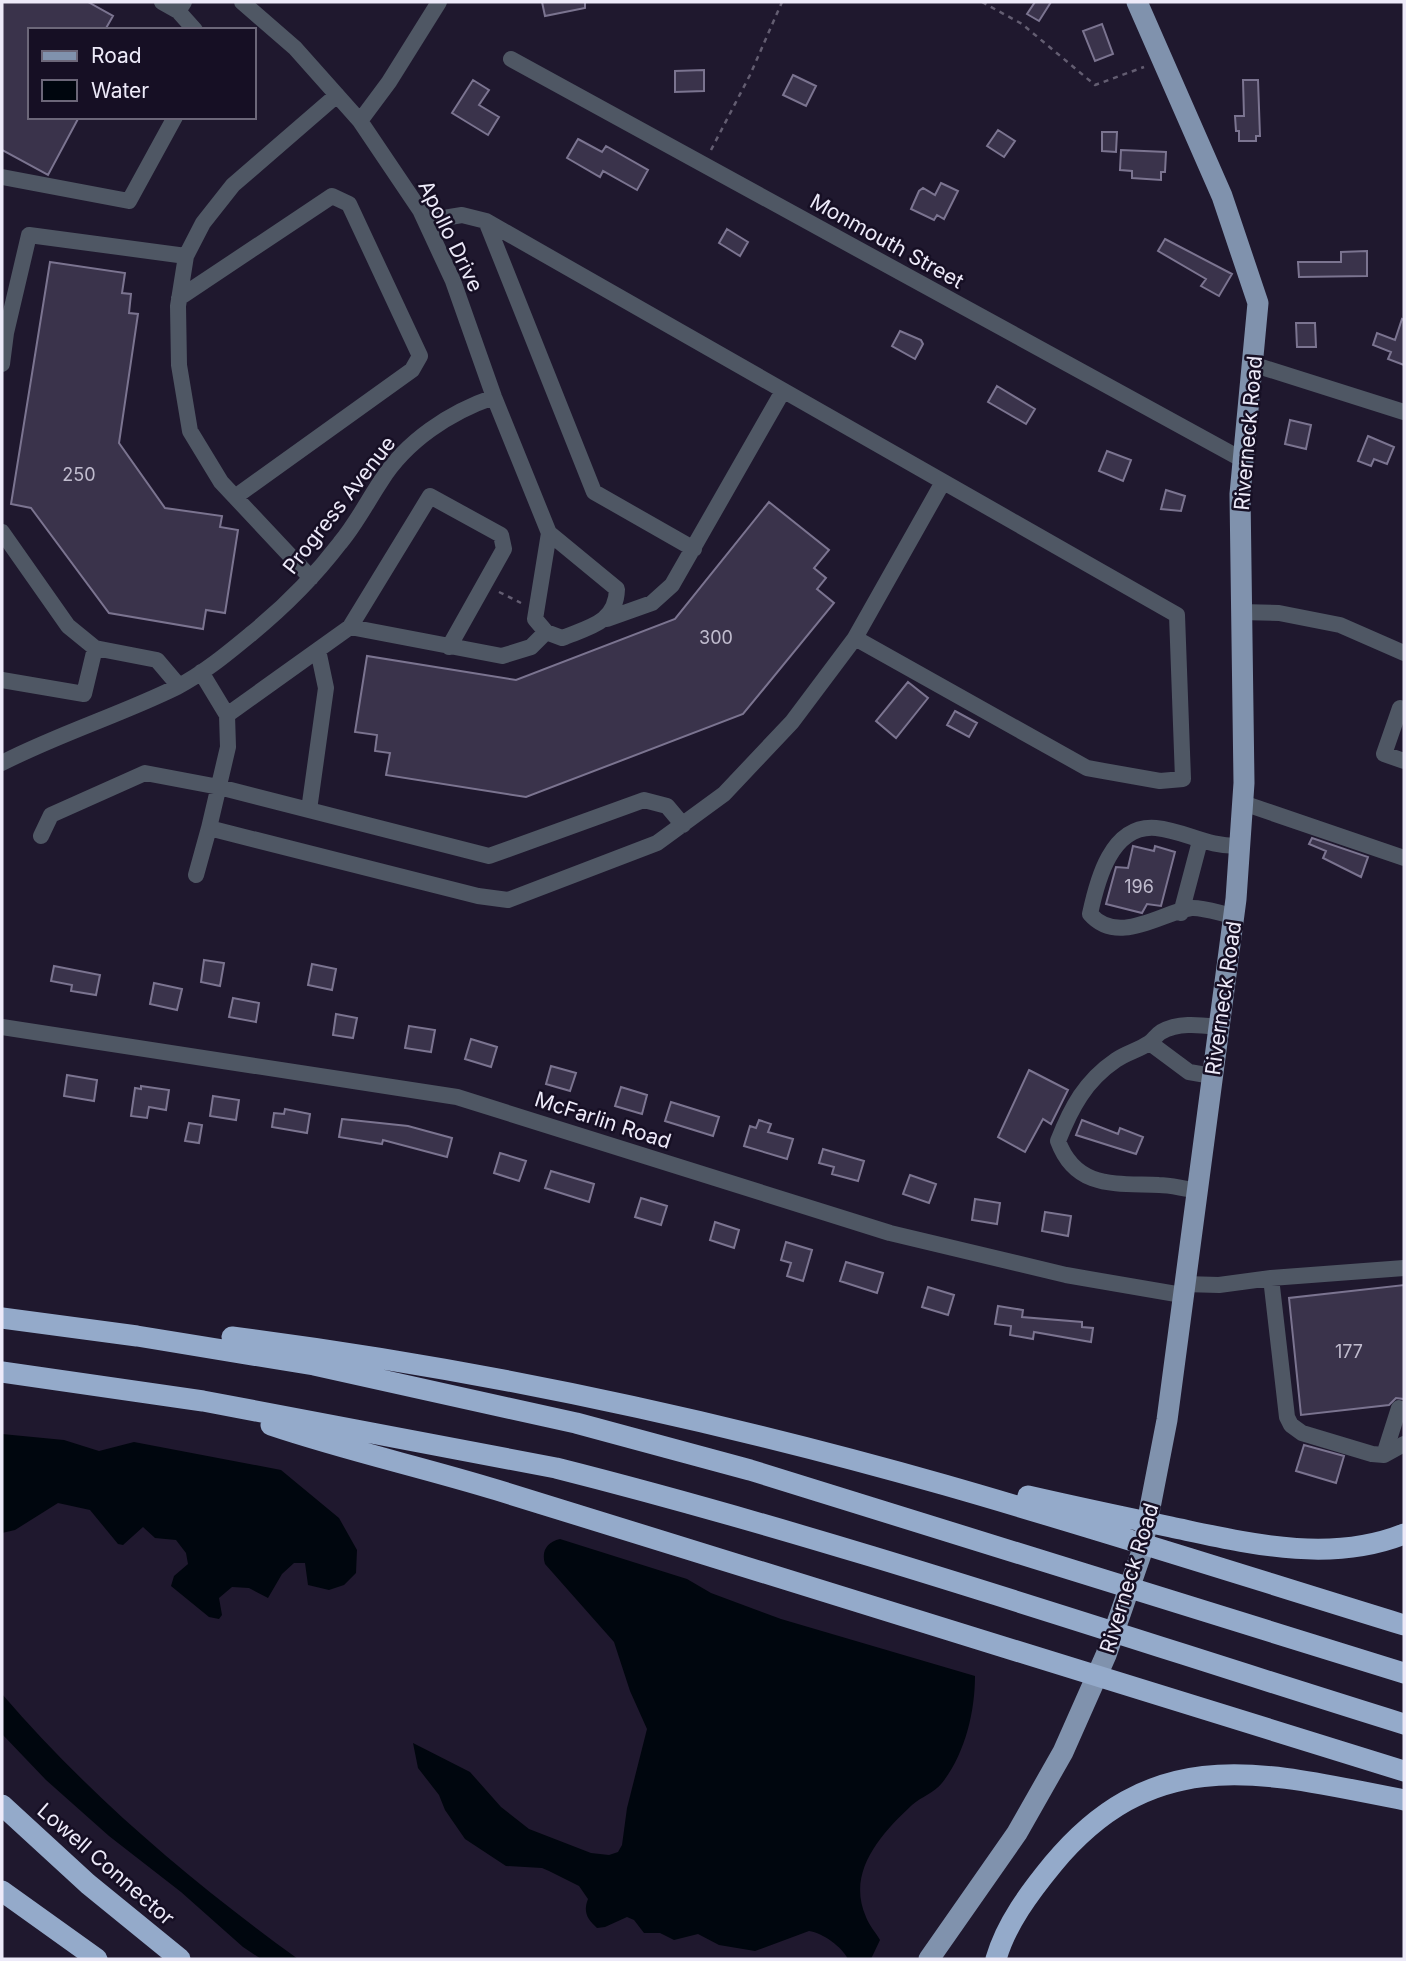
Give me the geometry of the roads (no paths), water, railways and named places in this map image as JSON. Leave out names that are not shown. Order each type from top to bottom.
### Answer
[{"type":"highway","points":[[2,1318],[314,1365],[621,1434],[750,1470],[1404,1673]]},
{"type":"highway","points":[[78,1328],[229,1337],[406,1361],[829,1454],[1267,1545],[1338,1549],[1379,1542],[1404,1534]]},
{"type":"highway","points":[[2,1372],[203,1401],[556,1468],[789,1533],[1404,1724]]},
{"type":"highway","points":[[203,1401],[334,1446],[451,1476],[1404,1771]]},
{"type":"highway","points":[[829,1454],[1035,1512],[1404,1625]]},
{"type":"highway","points":[[996,1959],[1018,1912],[1063,1852],[1100,1818],[1148,1790],[1186,1778],[1253,1775],[1404,1800]]},
{"type":"highway","name":"Lowell Connector","points":[[2,1805],[88,1884],[180,1959]]},
{"type":"highway","points":[[2,1891],[97,1959]]},
{"type":"main road","name":"Riverneck Road","points":[[929,1959],[1017,1833],[1077,1723],[1124,1606],[1141,1554],[1158,1477],[1234,916],[1243,803],[1240,494],[1255,365],[1258,303],[1222,196],[1160,60],[1137,2]]},
{"type":"street","points":[[162,2],[181,6],[194,28]]},
{"type":"street","name":"Apollo Drive","points":[[242,2],[295,48],[360,121],[425,221],[453,281],[494,397],[550,533],[617,589],[616,605],[607,619]]},
{"type":"street","points":[[360,121],[389,82],[439,2]]},
{"type":"street","name":"Monmouth Street","points":[[511,59],[1243,460]]},
{"type":"street","points":[[311,578],[221,482],[190,431],[179,365],[179,298],[186,256],[203,223],[233,185],[337,95]]},
{"type":"street","points":[[2,177],[129,201],[174,119]]},
{"type":"street","points":[[179,298],[332,196],[349,204],[421,356],[411,370],[235,497]]},
{"type":"street","points":[[425,221],[462,215],[486,221],[1177,615],[1183,779],[1160,781],[1087,768],[855,638]]},
{"type":"street","points":[[486,221],[594,492],[694,549]]},
{"type":"street","points":[[2,364],[4,332],[29,235],[186,256]]},
{"type":"street","points":[[1255,365],[1404,412]]},
{"type":"street","points":[[550,533],[535,619],[547,632],[562,638],[652,603],[672,584],[694,549],[783,391]]},
{"type":"street","name":"Progress Avenue","points":[[2,763],[33,747],[179,686],[201,672],[281,609],[311,578],[364,512],[395,461],[415,442],[454,414],[494,397]]},
{"type":"street","points":[[209,828],[478,896],[508,900],[657,843],[724,794],[792,722],[855,638],[943,482]]},
{"type":"street","points":[[227,715],[351,627],[430,496],[501,535],[504,549],[449,647]]},
{"type":"street","points":[[2,532],[68,626],[95,648],[157,660],[179,686]]},
{"type":"street","points":[[1240,612],[1279,614],[1340,625],[1404,653]]},
{"type":"street","points":[[351,627],[502,656],[531,647],[547,632]]},
{"type":"street","points":[[2,680],[84,694],[95,648]]},
{"type":"street","points":[[309,810],[326,688],[318,650]]},
{"type":"street","points":[[196,875],[228,747],[227,715],[201,672]]},
{"type":"street","points":[[1404,710],[1400,708],[1384,754],[1404,761]]},
{"type":"street","points":[[41,836],[51,815],[145,773],[219,787],[489,856],[644,800],[667,806],[683,825]]},
{"type":"street","points":[[1243,803],[1404,858]]},
{"type":"street","points":[[1234,916],[1192,908],[1146,925],[1106,926],[1090,914],[1098,876],[1126,836],[1139,828],[1157,828],[1217,847],[1240,846]]},
{"type":"street","points":[[1181,913],[1200,841]]},
{"type":"street","points":[[1197,1191],[1098,1180],[1074,1168],[1063,1156],[1058,1142],[1072,1106],[1090,1080],[1117,1059],[1150,1043],[1159,1033],[1171,1028],[1198,1025],[1219,1027]]},
{"type":"street","name":"McFarlin Road","points":[[2,1027],[457,1097],[890,1233],[1066,1275],[1183,1289],[1270,1278],[1404,1268]]},
{"type":"street","points":[[1150,1043],[1189,1072],[1212,1076]]},
{"type":"street","points":[[1270,1278],[1287,1417],[1291,1425],[1302,1433],[1384,1455],[1404,1444]]},
{"type":"street","points":[[1384,1455],[1399,1408]]},
{"type":"water","points":[[2,1434],[64,1440],[99,1451],[134,1442],[281,1470],[339,1518],[357,1550],[356,1573],[344,1585],[329,1590],[308,1585],[305,1563],[294,1563],[282,1574],[268,1598],[249,1588],[232,1587],[219,1598],[222,1615],[219,1619],[209,1617],[171,1586],[174,1576],[188,1564],[186,1553],[176,1540],[155,1538],[143,1527],[123,1545],[118,1544],[90,1510],[58,1503],[15,1530],[2,1533]]},
{"type":"water","points":[[560,1539],[687,1579],[711,1593],[781,1619],[975,1676],[967,1732],[950,1772],[939,1786],[912,1805],[889,1828],[870,1855],[864,1869],[860,1885],[861,1900],[867,1920],[880,1940],[871,1959],[848,1959],[832,1941],[809,1931],[755,1951],[719,1945],[698,1934],[674,1940],[660,1933],[644,1933],[634,1920],[627,1917],[597,1928],[587,1915],[588,1899],[579,1886],[542,1868],[506,1866],[465,1839],[445,1810],[439,1795],[418,1768],[413,1743],[470,1772],[501,1807],[529,1829],[591,1853],[609,1855],[618,1852],[622,1845],[627,1808],[647,1729],[630,1691],[614,1642],[545,1564],[546,1548]]},
{"type":"water","points":[[2,1694],[105,1802],[218,1899],[298,1959],[261,1959],[243,1947],[46,1780],[2,1734]]}]
